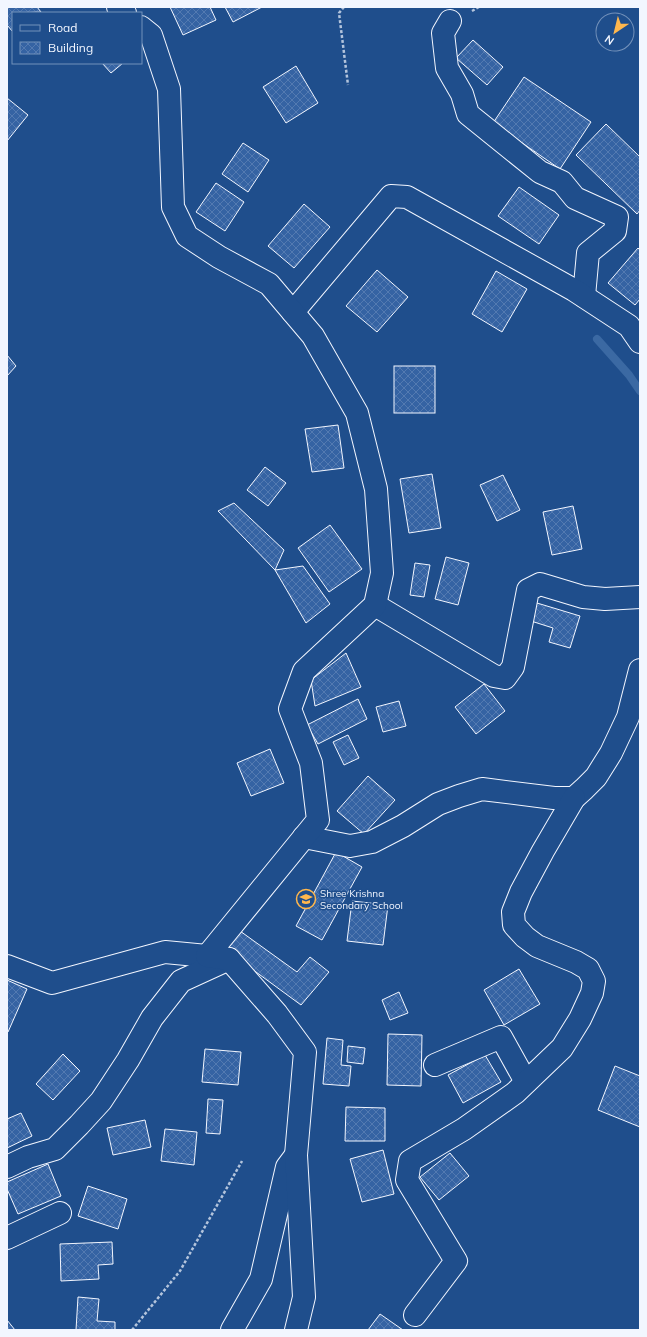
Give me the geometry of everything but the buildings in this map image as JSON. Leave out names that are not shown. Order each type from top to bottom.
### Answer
[{"type":"street","points":[[450,21],[443,33],[447,68],[462,94],[468,114],[540,172],[562,182],[575,198],[617,217],[615,231],[588,253],[584,296]]},
{"type":"street","points":[[142,28],[151,35],[169,90],[173,207],[187,236],[219,257],[269,284],[313,336],[357,413],[376,489],[382,573],[375,605],[304,671],[290,709],[311,763],[318,820],[206,956]]},
{"type":"street","points":[[293,312],[391,196],[407,197],[584,296],[628,326],[640,342]]},
{"type":"street","points":[[375,605],[494,676],[505,678],[513,667],[528,590],[540,584],[583,597],[605,599],[640,597]]},
{"type":"street","points":[[415,1315],[456,1261],[407,1180],[410,1161],[464,1129],[515,1093],[562,1048],[580,1019],[592,993],[594,981],[588,969],[576,962],[537,946],[525,938],[514,925],[513,912],[521,892],[574,798],[596,777],[612,753],[628,717],[640,670]]},
{"type":"street","points":[[304,837],[350,846],[372,842],[403,826],[438,804],[482,789],[554,798],[574,798]]},
{"type":"street","points":[[7,966],[52,983],[165,952],[228,959],[277,1014],[305,1052],[296,1155],[304,1297],[296,1330]]},
{"type":"street","points":[[7,1166],[28,1157],[55,1149],[101,1101],[128,1060],[152,1018],[181,982],[228,959]]},
{"type":"street","points":[[435,1065],[501,1037],[526,1082]]},
{"type":"street","points":[[232,1330],[261,1279],[287,1167],[296,1155]]},
{"type":"street","points":[[7,1238],[60,1213]]},
{"type":"path","points":[[344,7],[339,13],[348,85]]},
{"type":"path","points":[[132,1330],[180,1271],[242,1162]]},
{"type":"waterway","points":[[597,339],[629,375],[640,391]]},
{"type":"place","name":"Shree Krishna Secondary School","points":[[306,899]]}]
